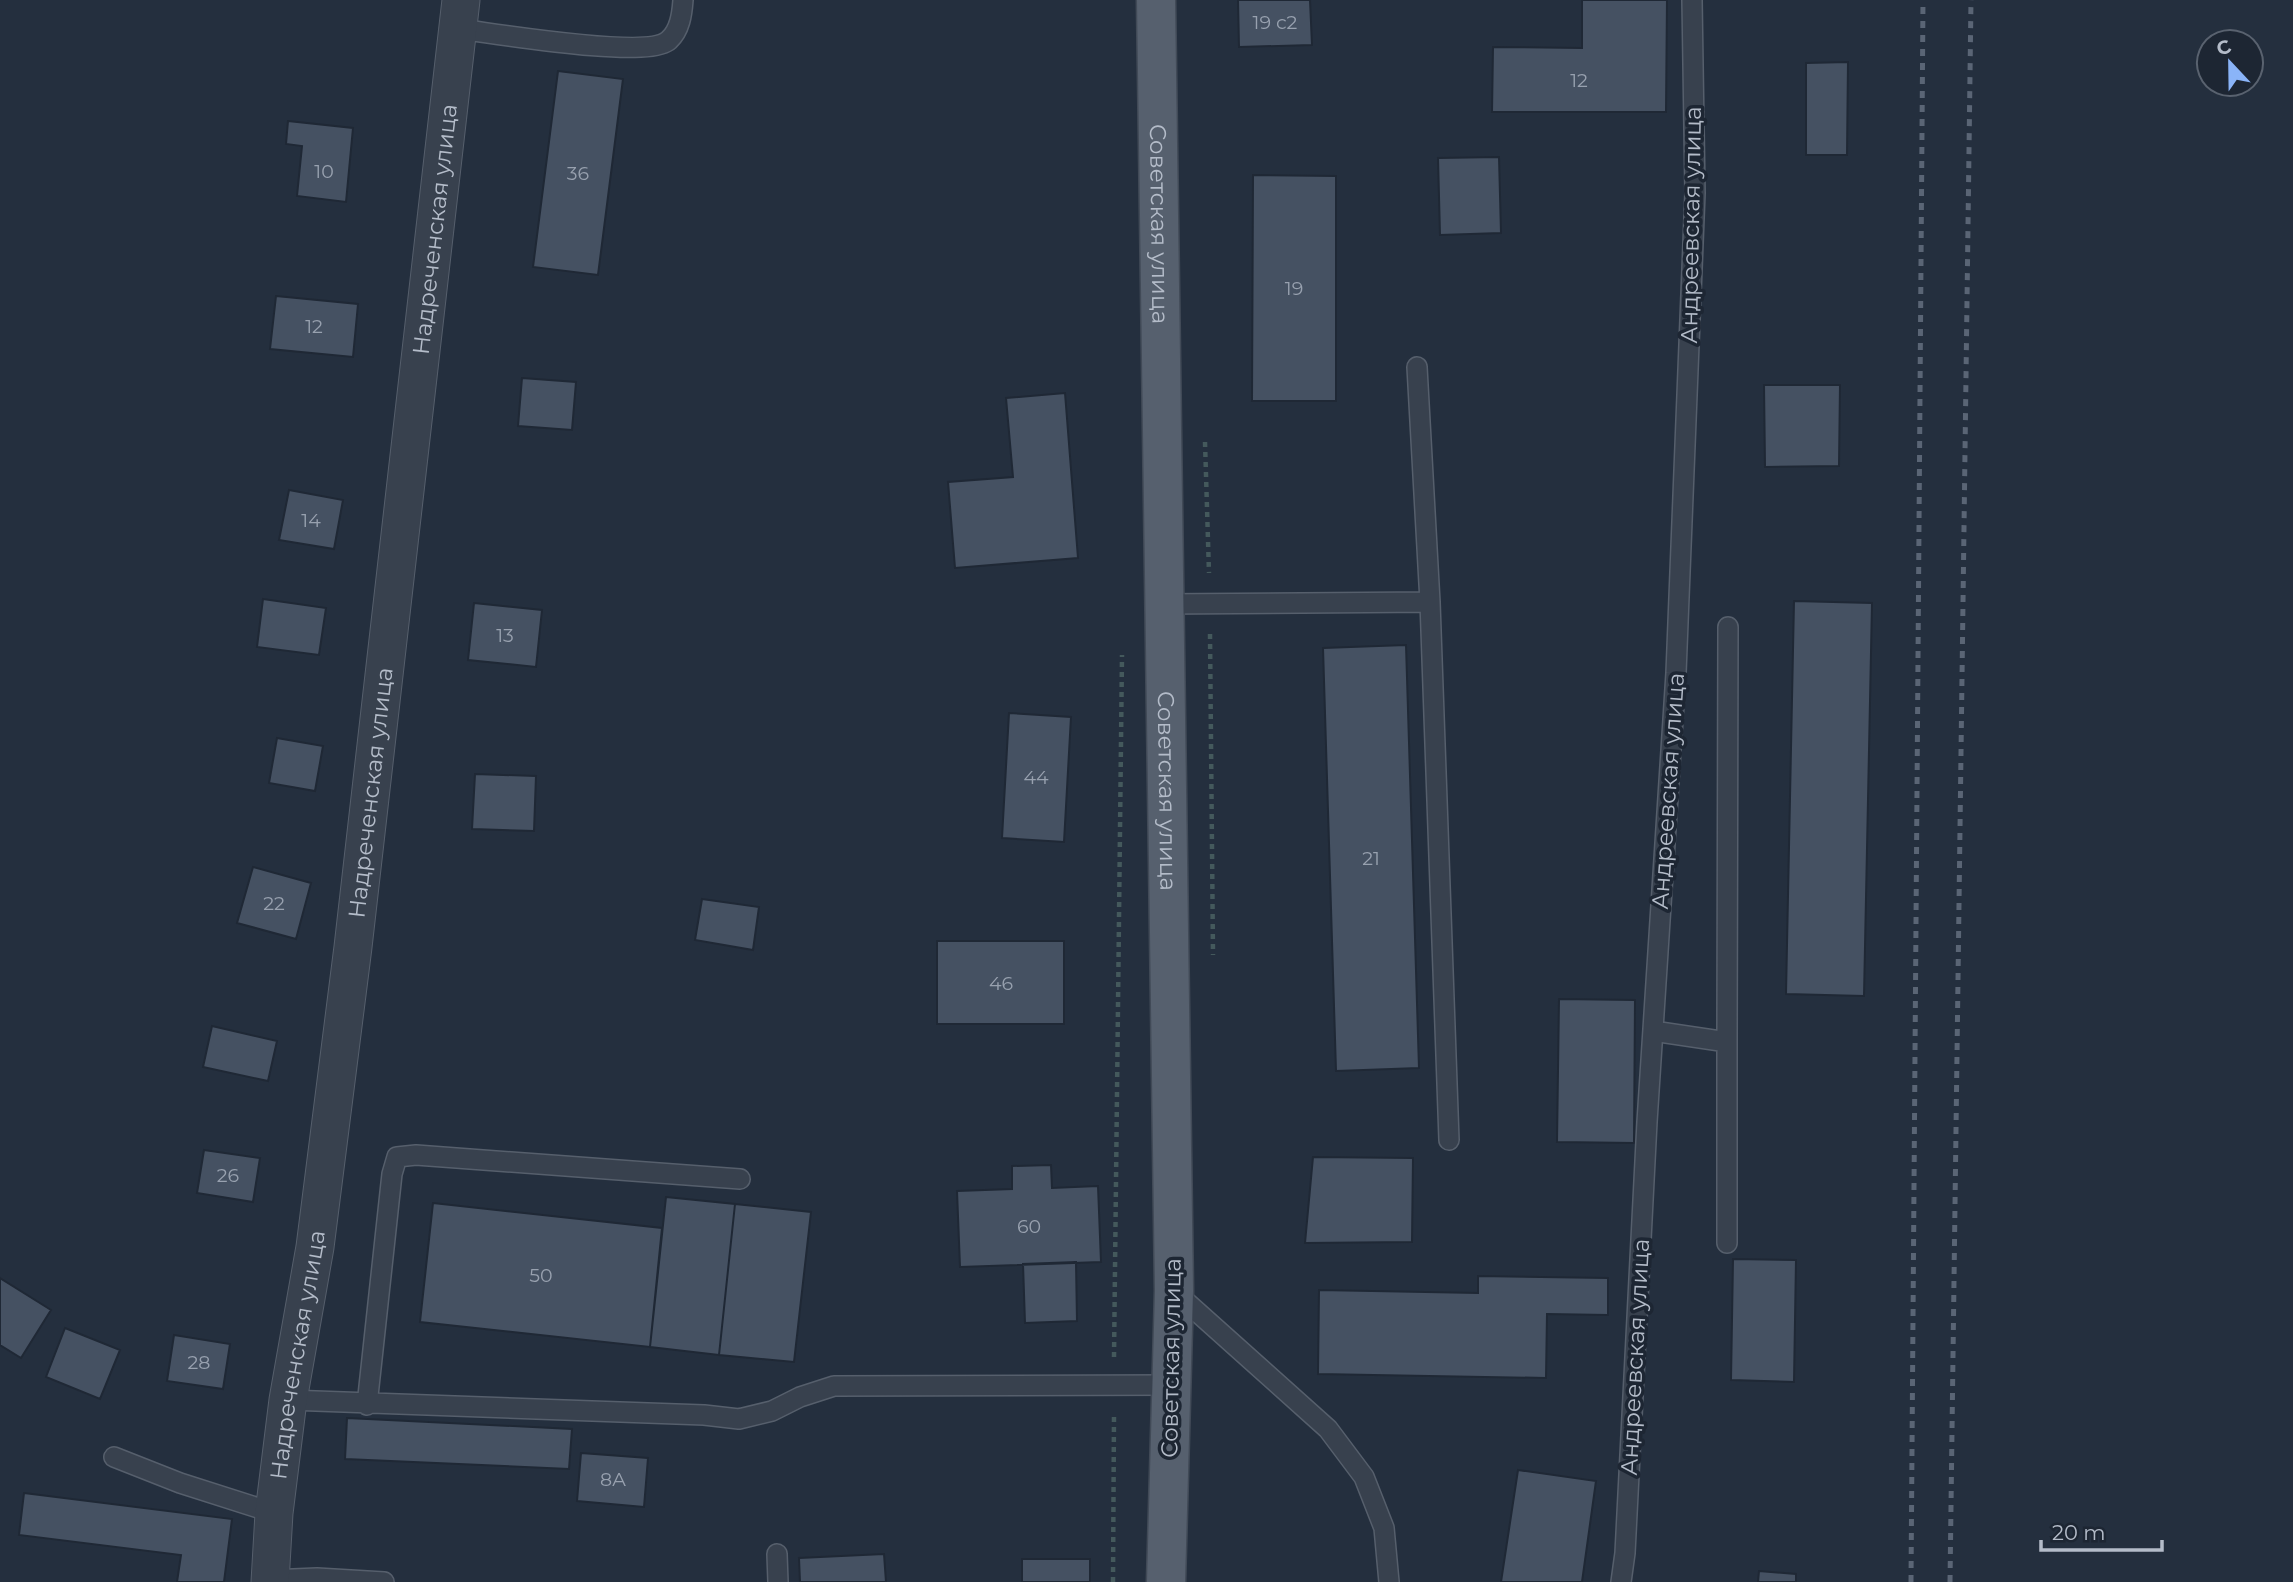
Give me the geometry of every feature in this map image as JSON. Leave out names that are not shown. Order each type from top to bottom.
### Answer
[{"type":"main road","name":"Советская улица","points":[[1156,0],[1174,1291],[1167,1582]]},
{"type":"street","name":"Надреченская улица","points":[[270,1581],[274,1513],[288,1400],[315,1247],[353,947],[460,15]]},
{"type":"lane","points":[[460,15],[615,48],[653,47],[669,41],[682,19],[683,0]]},
{"type":"lane","name":"Андреевская улица","points":[[1622,1582],[1676,673],[1694,221],[1692,0]]},
{"type":"lane","points":[[1417,367],[1430,602],[1449,1140]]},
{"type":"lane","points":[[1164,604],[1430,602]]},
{"type":"lane","points":[[1727,1243],[1728,627]]},
{"type":"lane","points":[[1653,1031],[1727,1042]]},
{"type":"lane","points":[[368,1405],[392,1174],[397,1157],[416,1155],[740,1179]]},
{"type":"lane","points":[[1174,1291],[1328,1429],[1364,1477],[1384,1528],[1389,1582]]},
{"type":"lane","points":[[288,1400],[368,1405],[704,1415],[739,1419],[772,1410],[834,1386],[1170,1385]]},
{"type":"lane","points":[[114,1457],[180,1483],[274,1513]]},
{"type":"lane","points":[[777,1554],[778,1582]]},
{"type":"lane","points":[[270,1581],[317,1578],[384,1582]]},
{"type":"path","points":[[1113,1582],[1122,649]]},
{"type":"building","points":[[1238,0],[1310,0],[1312,45],[1239,47]]},
{"type":"building","points":[[1582,0],[1667,0],[1666,112],[1492,112],[1493,47],[1582,48]]},
{"type":"building","points":[[1848,62],[1847,155],[1806,155],[1806,63]]},
{"type":"building","points":[[558,71],[623,79],[598,275],[533,267]]},
{"type":"building","points":[[288,121],[353,128],[346,202],[297,196],[302,146],[286,144]]},
{"type":"building","points":[[1499,157],[1501,233],[1440,235],[1438,158]]},
{"type":"building","points":[[1253,175],[1336,176],[1336,401],[1252,401]]},
{"type":"building","points":[[276,296],[358,304],[353,357],[270,349]]},
{"type":"building","points":[[522,378],[576,382],[572,430],[518,426]]},
{"type":"building","points":[[1764,385],[1840,385],[1839,466],[1765,467]]},
{"type":"building","points":[[1065,393],[1078,558],[955,568],[948,482],[1013,477],[1006,398]]},
{"type":"building","points":[[289,490],[343,500],[334,549],[279,540]]},
{"type":"building","points":[[263,599],[326,608],[319,655],[257,647]]},
{"type":"building","points":[[1794,601],[1872,603],[1864,996],[1786,994]]},
{"type":"building","points":[[474,603],[542,610],[536,667],[468,660]]},
{"type":"building","points":[[1406,645],[1419,1068],[1336,1071],[1323,648]]},
{"type":"building","points":[[1009,713],[1071,717],[1064,842],[1002,838]]},
{"type":"building","points":[[277,738],[323,746],[315,791],[269,783]]},
{"type":"building","points":[[475,774],[536,776],[534,831],[472,829]]},
{"type":"building","points":[[253,867],[311,883],[296,939],[237,923]]},
{"type":"building","points":[[702,899],[759,907],[753,950],[695,940]]},
{"type":"building","points":[[937,941],[1064,941],[1064,1024],[937,1024]]},
{"type":"building","points":[[1559,999],[1635,1000],[1634,1143],[1557,1142]]},
{"type":"building","points":[[212,1026],[277,1041],[268,1081],[203,1067]]},
{"type":"building","points":[[204,1150],[260,1158],[253,1202],[197,1193]]},
{"type":"building","points":[[1313,1157],[1413,1158],[1412,1242],[1305,1243]]},
{"type":"building","points":[[1051,1165],[1052,1188],[1098,1186],[1101,1262],[960,1267],[957,1191],[1012,1189],[1012,1166]]},
{"type":"building","points":[[666,1197],[735,1204],[719,1355],[650,1347]]},
{"type":"building","points":[[433,1203],[662,1228],[650,1347],[420,1322]]},
{"type":"building","points":[[735,1204],[811,1212],[794,1362],[719,1355]]},
{"type":"building","points":[[1733,1259],[1796,1260],[1794,1382],[1731,1380]]},
{"type":"building","points":[[1076,1262],[1077,1321],[1025,1323],[1023,1264]]},
{"type":"building","points":[[1478,1276],[1608,1278],[1608,1315],[1547,1314],[1546,1378],[1318,1374],[1319,1290],[1478,1293]]},
{"type":"building","points":[[0,1278],[51,1310],[21,1358],[0,1345]]},
{"type":"building","points":[[65,1328],[120,1350],[100,1399],[46,1377]]},
{"type":"building","points":[[174,1335],[230,1344],[223,1389],[167,1381]]},
{"type":"building","points":[[347,1418],[572,1429],[569,1469],[345,1459]]},
{"type":"building","points":[[581,1453],[648,1458],[644,1507],[577,1501]]},
{"type":"building","points":[[1518,1470],[1596,1481],[1582,1582],[1501,1582]]},
{"type":"building","points":[[24,1493],[232,1519],[224,1582],[177,1582],[181,1555],[19,1535]]},
{"type":"building","points":[[884,1554],[886,1582],[800,1582],[799,1558]]},
{"type":"building","points":[[1022,1559],[1090,1559],[1090,1582],[1022,1582]]},
{"type":"building","points":[[1759,1571],[1796,1574],[1796,1582],[1758,1582]]},
{"type":"railway","points":[[1911,1582],[1923,0]]},
{"type":"railway","points":[[1950,1582],[1971,0]]}]
